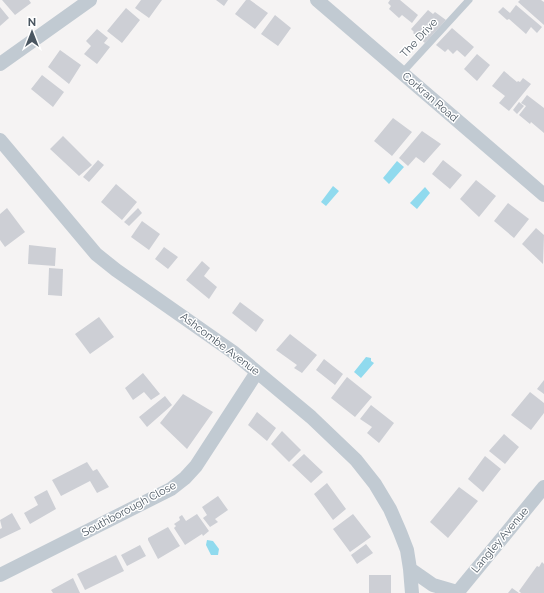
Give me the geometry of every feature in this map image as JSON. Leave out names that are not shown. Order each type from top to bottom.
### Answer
[{"type":"street","points":[[0,64],[90,0]]},
{"type":"street","name":"Corkran Road","points":[[317,0],[544,195]]},
{"type":"street","name":"Ashcombe Avenue","points":[[0,140],[96,254],[116,270],[233,352],[311,417],[356,460],[375,484],[390,509],[400,532],[407,550],[412,593]]},
{"type":"street","name":"Southborough Close","points":[[0,574],[171,488],[185,478],[196,466],[257,372]]},
{"type":"street","name":"Langley Avenue","points":[[457,592],[544,487]]},
{"type":"street","points":[[410,569],[433,585],[457,592]]},
{"type":"lane","name":"The Drive","points":[[402,73],[470,0]]},
{"type":"water","points":[[397,161],[404,167],[389,184],[383,178]]},
{"type":"water","points":[[333,186],[339,191],[326,206],[321,202]]},
{"type":"water","points":[[425,187],[430,193],[417,209],[410,203]]},
{"type":"water","points":[[366,357],[371,358],[371,361],[374,363],[361,378],[354,372]]},
{"type":"water","points":[[207,540],[213,541],[219,549],[218,555],[211,555],[206,545]]},
{"type":"building","points":[[2,0],[29,0],[31,3],[15,15]]},
{"type":"building","points":[[141,0],[162,0],[149,18],[135,8]]},
{"type":"building","points":[[216,0],[228,0],[224,6]]},
{"type":"building","points":[[246,0],[250,0],[268,13],[255,29],[235,14]]},
{"type":"building","points":[[390,0],[400,0],[418,15],[412,23],[402,15],[399,18],[389,9],[391,6],[388,3]]},
{"type":"building","points":[[520,0],[541,0],[544,2],[544,25],[518,2]]},
{"type":"building","points":[[516,5],[542,27],[537,33],[531,27],[526,34],[509,19],[507,20],[498,12],[503,7],[510,13]]},
{"type":"building","points":[[0,7],[9,18],[0,26]]},
{"type":"building","points":[[126,8],[140,20],[122,43],[107,31]]},
{"type":"building","points":[[428,10],[433,14],[435,12],[446,20],[425,43],[413,33],[414,32],[411,29]]},
{"type":"building","points":[[275,15],[291,28],[278,46],[261,34]]},
{"type":"building","points":[[452,28],[474,47],[465,57],[457,50],[453,54],[448,49],[445,52],[436,45]]},
{"type":"building","points":[[97,29],[108,38],[104,43],[110,47],[97,64],[84,54],[91,46],[86,41]]},
{"type":"building","points":[[60,50],[81,65],[69,84],[48,67]]},
{"type":"building","points":[[477,54],[490,65],[477,81],[464,69]]},
{"type":"building","points":[[504,71],[517,82],[520,82],[523,78],[531,84],[509,111],[499,103],[505,96],[492,86]]},
{"type":"building","points":[[42,75],[64,92],[53,107],[31,89]]},
{"type":"building","points":[[527,95],[544,108],[544,133],[531,122],[530,124],[519,115],[526,106],[521,103]]},
{"type":"building","points":[[519,102],[524,106],[517,114],[513,110]]},
{"type":"building","points":[[393,118],[412,132],[392,156],[374,141]]},
{"type":"building","points":[[422,131],[441,144],[424,163],[416,157],[408,166],[399,158]]},
{"type":"building","points":[[63,136],[92,165],[79,176],[50,149]]},
{"type":"building","points":[[98,160],[104,165],[89,182],[83,177]]},
{"type":"building","points":[[443,160],[462,175],[450,189],[432,174]]},
{"type":"building","points":[[476,180],[496,196],[479,217],[460,199]]},
{"type":"building","points":[[116,184],[137,202],[122,220],[101,202]]},
{"type":"building","points":[[508,203],[529,219],[514,238],[494,221]]},
{"type":"building","points":[[7,208],[25,232],[5,247],[0,240],[0,214]]},
{"type":"building","points":[[138,208],[142,213],[129,226],[124,222]]},
{"type":"building","points":[[142,221],[160,234],[149,250],[131,237]]},
{"type":"building","points":[[536,228],[544,235],[543,264],[522,244]]},
{"type":"building","points":[[29,245],[56,248],[55,266],[28,264]]},
{"type":"building","points":[[164,247],[178,257],[168,269],[155,259]]},
{"type":"building","points":[[202,261],[210,268],[204,276],[217,287],[209,299],[186,280]]},
{"type":"building","points":[[49,268],[63,269],[62,296],[48,295]]},
{"type":"building","points":[[240,302],[264,320],[256,332],[232,313]]},
{"type":"building","points":[[99,317],[114,337],[90,354],[75,334]]},
{"type":"building","points":[[290,334],[317,355],[302,373],[294,368],[297,365],[276,350]]},
{"type":"building","points":[[324,359],[343,374],[335,385],[316,370]]},
{"type":"building","points":[[143,373],[160,394],[151,400],[144,392],[133,400],[125,388]]},
{"type":"building","points":[[347,377],[372,397],[355,417],[331,398]]},
{"type":"building","points":[[544,380],[544,394],[537,389]]},
{"type":"building","points":[[530,392],[544,403],[544,413],[531,430],[511,415]]},
{"type":"building","points":[[183,394],[213,412],[187,449],[160,423]]},
{"type":"building","points":[[165,396],[172,405],[147,427],[139,417]]},
{"type":"building","points":[[371,405],[394,423],[379,443],[367,433],[372,427],[360,419]]},
{"type":"building","points":[[257,412],[276,428],[267,441],[248,425]]},
{"type":"building","points":[[282,431],[301,450],[289,462],[271,444]]},
{"type":"building","points":[[504,434],[519,447],[505,464],[489,451]]},
{"type":"building","points":[[304,454],[323,472],[311,483],[292,465]]},
{"type":"building","points":[[485,456],[501,469],[483,492],[468,479]]},
{"type":"building","points":[[87,462],[93,471],[97,469],[109,487],[97,493],[90,481],[61,496],[52,480]]},
{"type":"building","points":[[327,483],[346,509],[333,520],[314,494]]},
{"type":"building","points":[[459,487],[478,501],[448,538],[430,522]]},
{"type":"building","points":[[47,490],[56,509],[30,524],[24,513],[38,505],[34,497]]},
{"type":"building","points":[[218,496],[228,510],[215,519],[218,522],[210,527],[203,518],[207,515],[202,507]]},
{"type":"building","points":[[12,513],[21,529],[0,539],[0,529],[2,528],[0,520]]},
{"type":"building","points":[[197,514],[209,531],[203,536],[202,534],[185,545],[174,528],[176,526],[174,524],[180,520],[179,517],[182,515],[186,521]]},
{"type":"building","points":[[353,514],[371,537],[350,552],[333,529]]},
{"type":"building","points":[[168,527],[180,546],[158,559],[148,538]]},
{"type":"building","points":[[366,544],[373,553],[357,564],[351,555]]},
{"type":"building","points":[[140,545],[146,556],[127,566],[121,555]]},
{"type":"building","points":[[116,555],[124,571],[85,590],[77,574]]},
{"type":"building","points":[[542,562],[544,564],[544,593],[521,593],[519,591],[537,566],[539,567]]},
{"type":"building","points":[[369,575],[391,575],[391,593],[369,593]]},
{"type":"building","points":[[73,578],[80,593],[53,593],[51,590]]},
{"type":"building","points":[[512,588],[519,593],[508,593]]}]
